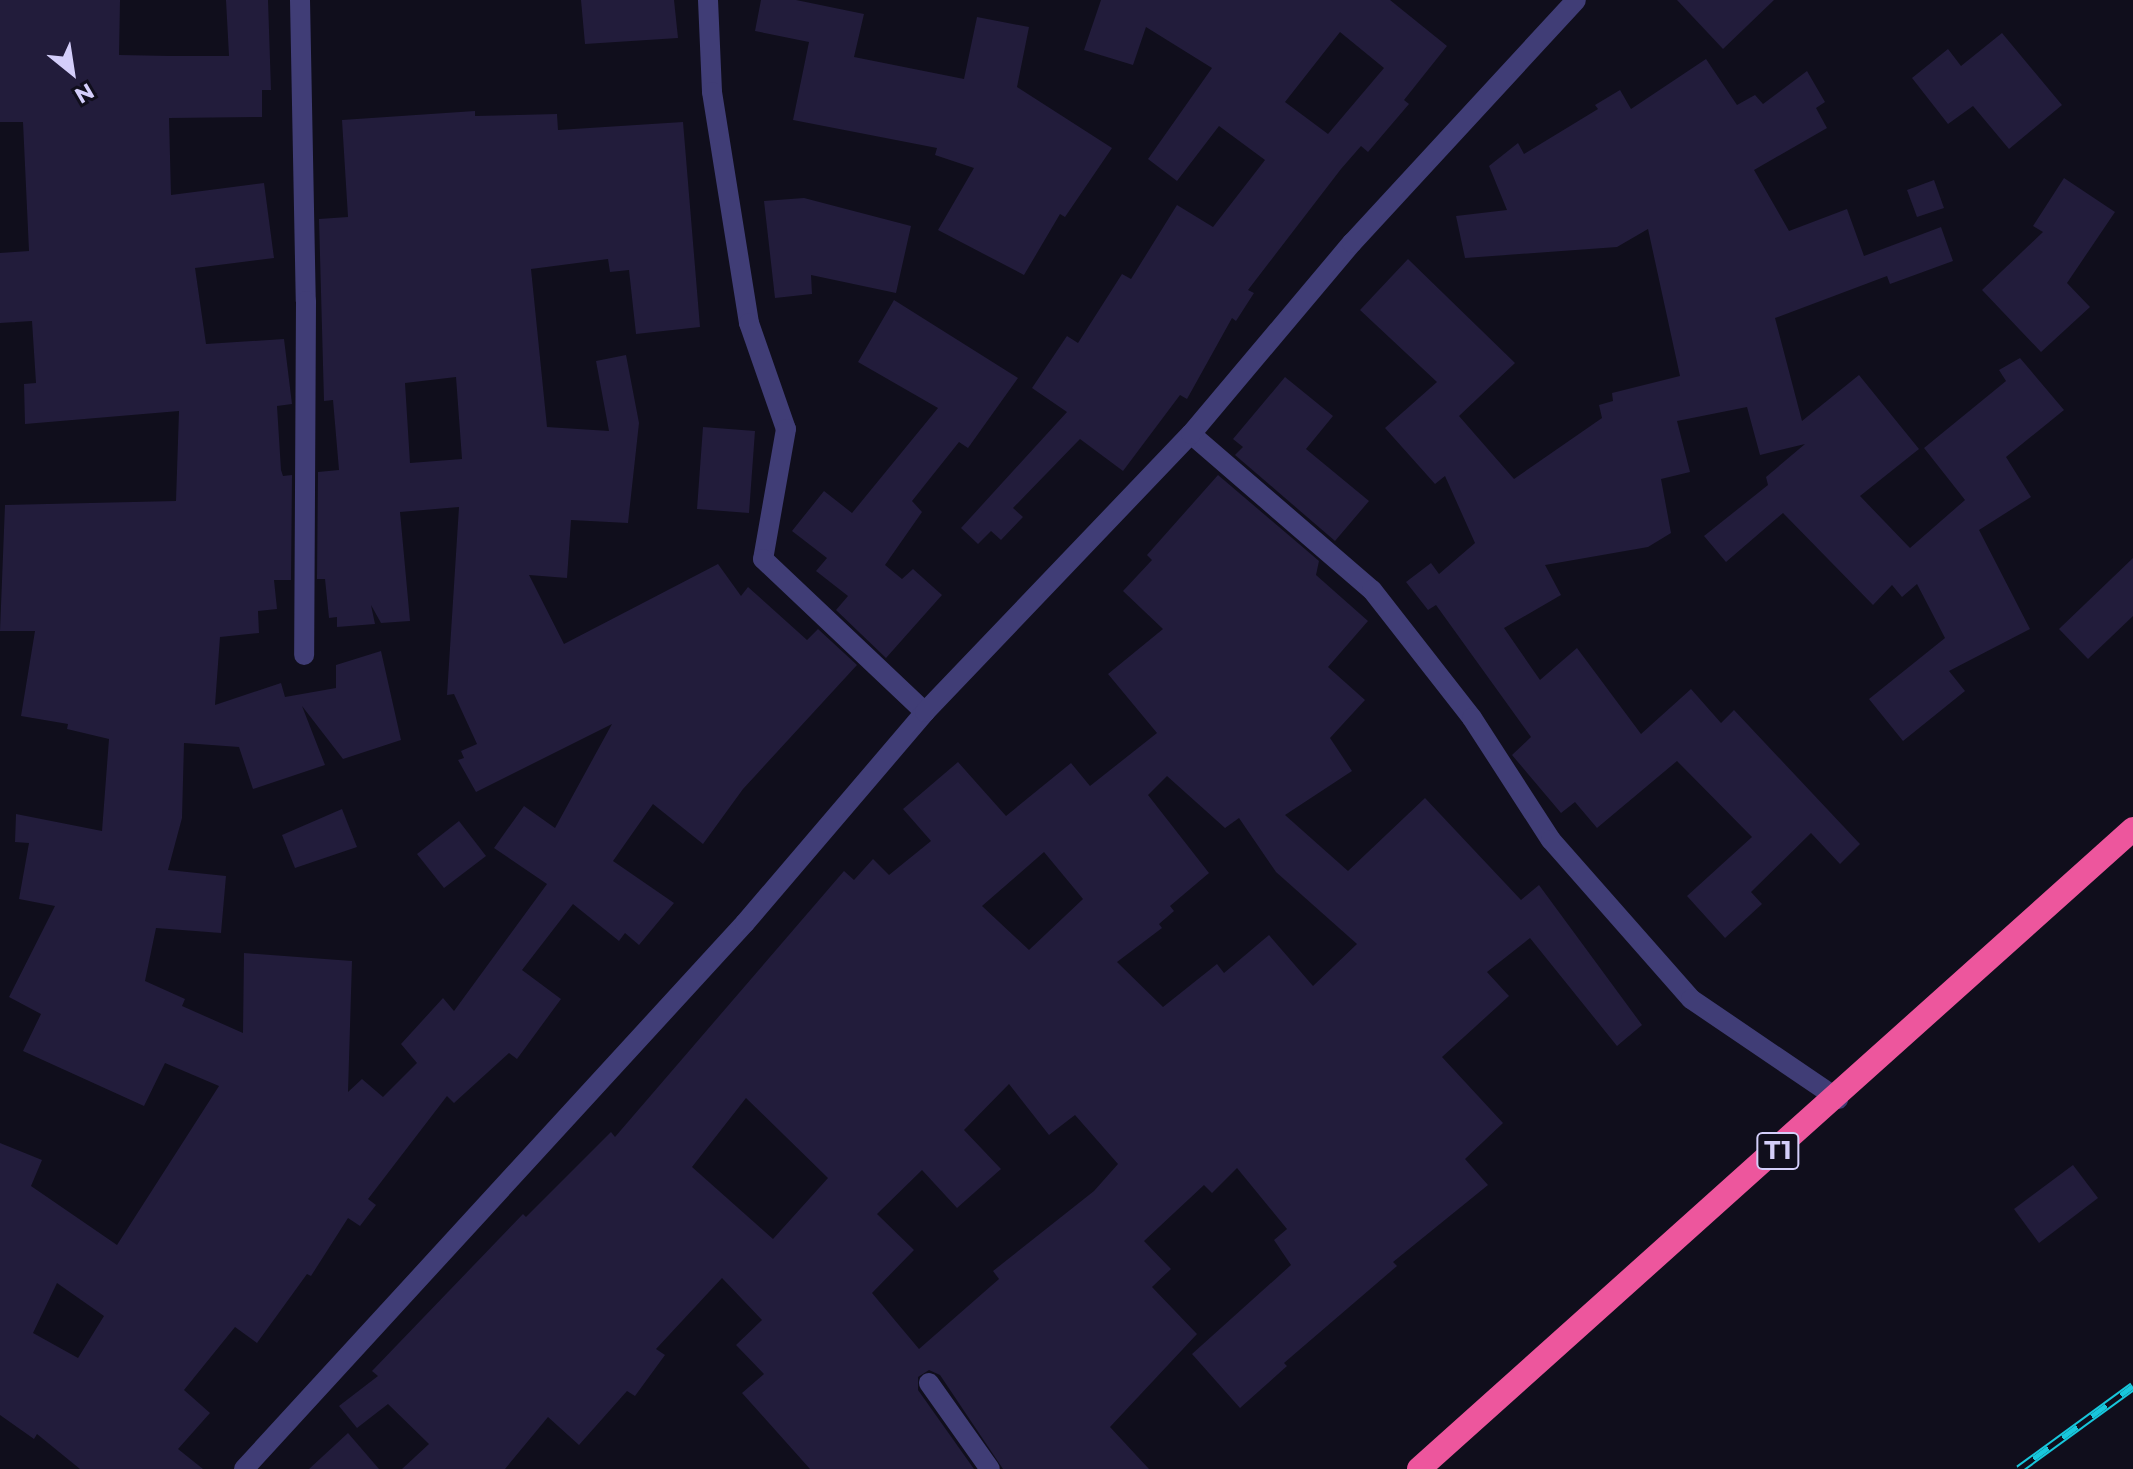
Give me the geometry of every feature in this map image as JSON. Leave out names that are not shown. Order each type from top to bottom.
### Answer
[{"type":"highway","name":"T1","points":[[1419,1469],[1838,1099],[2133,829]]},
{"type":"street","points":[[300,0],[306,287],[304,655]]},
{"type":"street","points":[[708,0],[712,92],[749,323],[786,429],[763,559],[925,712]]},
{"type":"street","points":[[244,1469],[745,923],[925,712],[1191,434],[1352,243],[1576,0]]},
{"type":"street","points":[[1191,434],[1372,590],[1472,718],[1551,840],[1691,999],[1838,1099]]},
{"type":"street","points":[[929,1383],[990,1469]]},
{"type":"building","points":[[0,0],[120,0],[119,55],[229,56],[226,0],[268,0],[271,90],[262,90],[262,117],[169,118],[171,195],[264,183],[274,258],[195,268],[206,344],[284,339],[292,404],[277,406],[281,470],[283,476],[292,475],[291,580],[274,580],[277,609],[258,611],[259,633],[220,637],[215,705],[281,683],[285,697],[336,688],[336,665],[381,651],[401,740],[343,759],[302,706],[325,765],[253,789],[239,747],[184,743],[182,818],[168,870],[226,876],[221,933],[156,928],[145,981],[185,999],[182,1006],[243,1033],[244,953],[352,961],[348,1092],[362,1079],[383,1097],[417,1063],[401,1044],[443,998],[454,1011],[547,884],[494,848],[524,806],[555,828],[612,724],[476,792],[458,760],[464,758],[461,751],[477,744],[454,694],[447,695],[459,507],[400,512],[410,621],[381,623],[371,605],[375,624],[337,627],[337,617],[329,618],[325,579],[317,579],[318,472],[339,470],[333,400],[324,401],[319,219],[348,217],[342,120],[475,111],[475,116],[557,114],[558,130],[683,122],[700,327],[636,334],[629,270],[610,272],[608,259],[531,269],[547,427],[609,431],[596,361],[626,355],[639,423],[628,523],[571,520],[567,578],[529,575],[564,644],[718,564],[741,596],[748,587],[807,640],[818,629],[857,665],[743,789],[703,844],[653,804],[613,861],[674,903],[639,945],[625,933],[619,941],[573,904],[522,970],[561,999],[517,1059],[509,1053],[454,1103],[447,1096],[368,1199],[376,1205],[360,1226],[348,1218],[311,1276],[307,1274],[257,1343],[235,1327],[184,1390],[210,1413],[178,1449],[203,1469],[80,1469],[37,1434],[34,1439],[0,1415],[0,1143],[42,1160],[31,1186],[117,1245],[219,1086],[165,1063],[144,1106],[23,1051],[41,1014],[9,997],[55,906],[19,899],[29,843],[15,842],[16,814],[102,831],[109,739],[67,729],[68,724],[21,716],[35,631],[0,631],[5,505],[176,501],[179,411],[25,424],[24,384],[36,383],[32,321],[0,323],[0,253],[29,251],[23,122],[0,122]],"holes":[[[456,377],[462,459],[410,463],[405,383]],[[57,1283],[104,1316],[78,1358],[33,1333]]]},
{"type":"building","points":[[581,0],[674,0],[678,38],[585,44]]},
{"type":"building","points":[[761,0],[796,0],[864,14],[854,57],[964,79],[977,17],[1029,27],[1017,87],[1112,148],[1065,217],[1060,214],[1024,275],[938,230],[974,168],[935,155],[937,148],[793,120],[809,42],[755,31]]},
{"type":"building","points":[[1101,0],[1390,0],[1447,46],[1404,100],[1409,104],[1368,152],[1361,146],[1341,169],[1248,290],[1254,293],[1236,321],[1232,318],[1187,399],[1180,395],[1123,471],[1080,439],[1013,508],[1023,517],[1001,540],[991,531],[978,544],[961,528],[1067,412],[1032,388],[1067,336],[1078,343],[1122,274],[1131,279],[1177,205],[1213,227],[1265,160],[1219,126],[1177,181],[1148,159],[1212,68],[1146,27],[1133,65],[1084,50]],"holes":[[[1340,32],[1384,68],[1328,134],[1285,102]]]},
{"type":"building","points":[[1677,0],[1774,0],[1723,49]]},
{"type":"building","points":[[2002,33],[2062,105],[2009,149],[1973,106],[1948,124],[1912,78],[1948,49],[1961,66]]},
{"type":"building","points":[[1706,59],[1737,105],[1755,95],[1763,104],[1807,71],[1825,102],[1816,108],[1827,128],[1754,170],[1789,231],[1847,209],[1864,256],[1941,227],[1953,261],[1890,284],[1887,276],[1775,318],[1802,421],[1859,375],[1919,449],[1860,496],[1910,548],[1965,500],[1924,448],[2006,381],[1999,370],[2020,358],[2064,410],[2006,457],[2031,497],[1979,530],[2030,629],[1949,671],[1965,691],[1903,741],[1869,699],[1945,638],[1917,584],[1902,597],[1892,585],[1873,605],[1783,513],[1726,562],[1704,536],[1768,485],[1766,477],[1805,444],[1760,455],[1747,407],[1677,421],[1690,472],[1661,479],[1671,533],[1648,547],[1545,565],[1561,595],[1504,628],[1540,680],[1577,648],[1641,734],[1691,689],[1721,723],[1734,710],[1860,844],[1840,864],[1811,833],[1751,892],[1762,904],[1725,938],[1687,896],[1752,837],[1677,761],[1597,828],[1575,802],[1561,813],[1512,755],[1531,737],[1436,605],[1428,610],[1406,582],[1431,563],[1439,574],[1475,543],[1445,476],[1435,484],[1385,428],[1437,382],[1360,310],[1408,259],[1515,363],[1459,416],[1514,479],[1602,418],[1599,405],[1613,401],[1612,393],[1680,376],[1648,229],[1617,247],[1465,258],[1456,216],[1507,210],[1489,166],[1518,143],[1524,154],[1598,109],[1595,105],[1620,90],[1631,109]]},
{"type":"building","points":[[2064,178],[2115,212],[2067,283],[2090,307],[2041,352],[1982,290],[2043,232],[2033,226]]},
{"type":"building","points":[[1934,180],[1944,208],[1917,217],[1907,190]]},
{"type":"building","points":[[804,198],[911,226],[896,293],[811,275],[812,294],[775,298],[764,201]]},
{"type":"building","points":[[894,300],[1018,378],[968,448],[959,442],[912,501],[922,512],[885,565],[902,579],[913,569],[942,595],[886,658],[836,610],[848,596],[816,571],[827,558],[792,531],[824,491],[852,513],[938,408],[858,362]]},
{"type":"building","points":[[1285,377],[1333,416],[1306,449],[1369,501],[1335,541],[1235,455],[1243,447],[1233,439]]},
{"type":"building","points":[[703,427],[755,431],[749,513],[697,509]]},
{"type":"building","points":[[1218,475],[1319,561],[1316,575],[1368,621],[1328,667],[1365,700],[1330,738],[1352,771],[1285,815],[1348,871],[1425,798],[1521,900],[1539,885],[1642,1025],[1617,1046],[1530,938],[1487,972],[1509,996],[1442,1057],[1503,1123],[1465,1159],[1488,1185],[1393,1262],[1397,1266],[1284,1363],[1287,1366],[1240,1408],[1192,1354],[1291,1265],[1274,1240],[1287,1229],[1237,1168],[1212,1193],[1204,1185],[1144,1241],[1171,1269],[1152,1287],[1197,1334],[1110,1427],[1149,1469],[1003,1469],[940,1375],[929,1370],[918,1377],[918,1390],[974,1469],[810,1469],[742,1393],[764,1374],[736,1345],[762,1320],[722,1278],[656,1349],[665,1355],[635,1396],[627,1391],[579,1445],[548,1417],[505,1469],[402,1469],[429,1444],[388,1404],[357,1428],[339,1406],[378,1376],[372,1371],[523,1214],[526,1217],[611,1132],[615,1137],[844,871],[854,880],[873,859],[889,875],[931,841],[903,809],[958,762],[1006,816],[1071,763],[1090,786],[1157,733],[1108,674],[1163,629],[1123,591],[1152,560],[1147,555]],"holes":[[[1167,776],[1225,828],[1239,818],[1276,872],[1357,944],[1313,986],[1269,935],[1224,973],[1217,964],[1163,1007],[1117,962],[1162,928],[1159,924],[1174,911],[1170,906],[1209,873],[1148,795]],[[1044,852],[1083,899],[1029,950],[982,906]],[[1009,1084],[1049,1135],[1075,1115],[1118,1164],[1094,1191],[993,1271],[999,1279],[919,1349],[872,1293],[914,1250],[877,1214],[922,1170],[957,1208],[1001,1169],[964,1130]],[[746,1098],[828,1178],[773,1239],[692,1167]]]},
{"type":"building","points":[[2133,558],[2133,616],[2088,659],[2059,629]]},
{"type":"building","points":[[342,809],[357,847],[295,868],[282,835]]},
{"type":"building","points":[[459,821],[486,856],[444,888],[417,854]]},
{"type":"building","points":[[2073,1165],[2098,1198],[2039,1243],[2014,1209]]},
{"type":"building","points":[[348,1433],[379,1469],[309,1469]]},
{"type":"railway","points":[[2019,1469],[2133,1386]]}]
